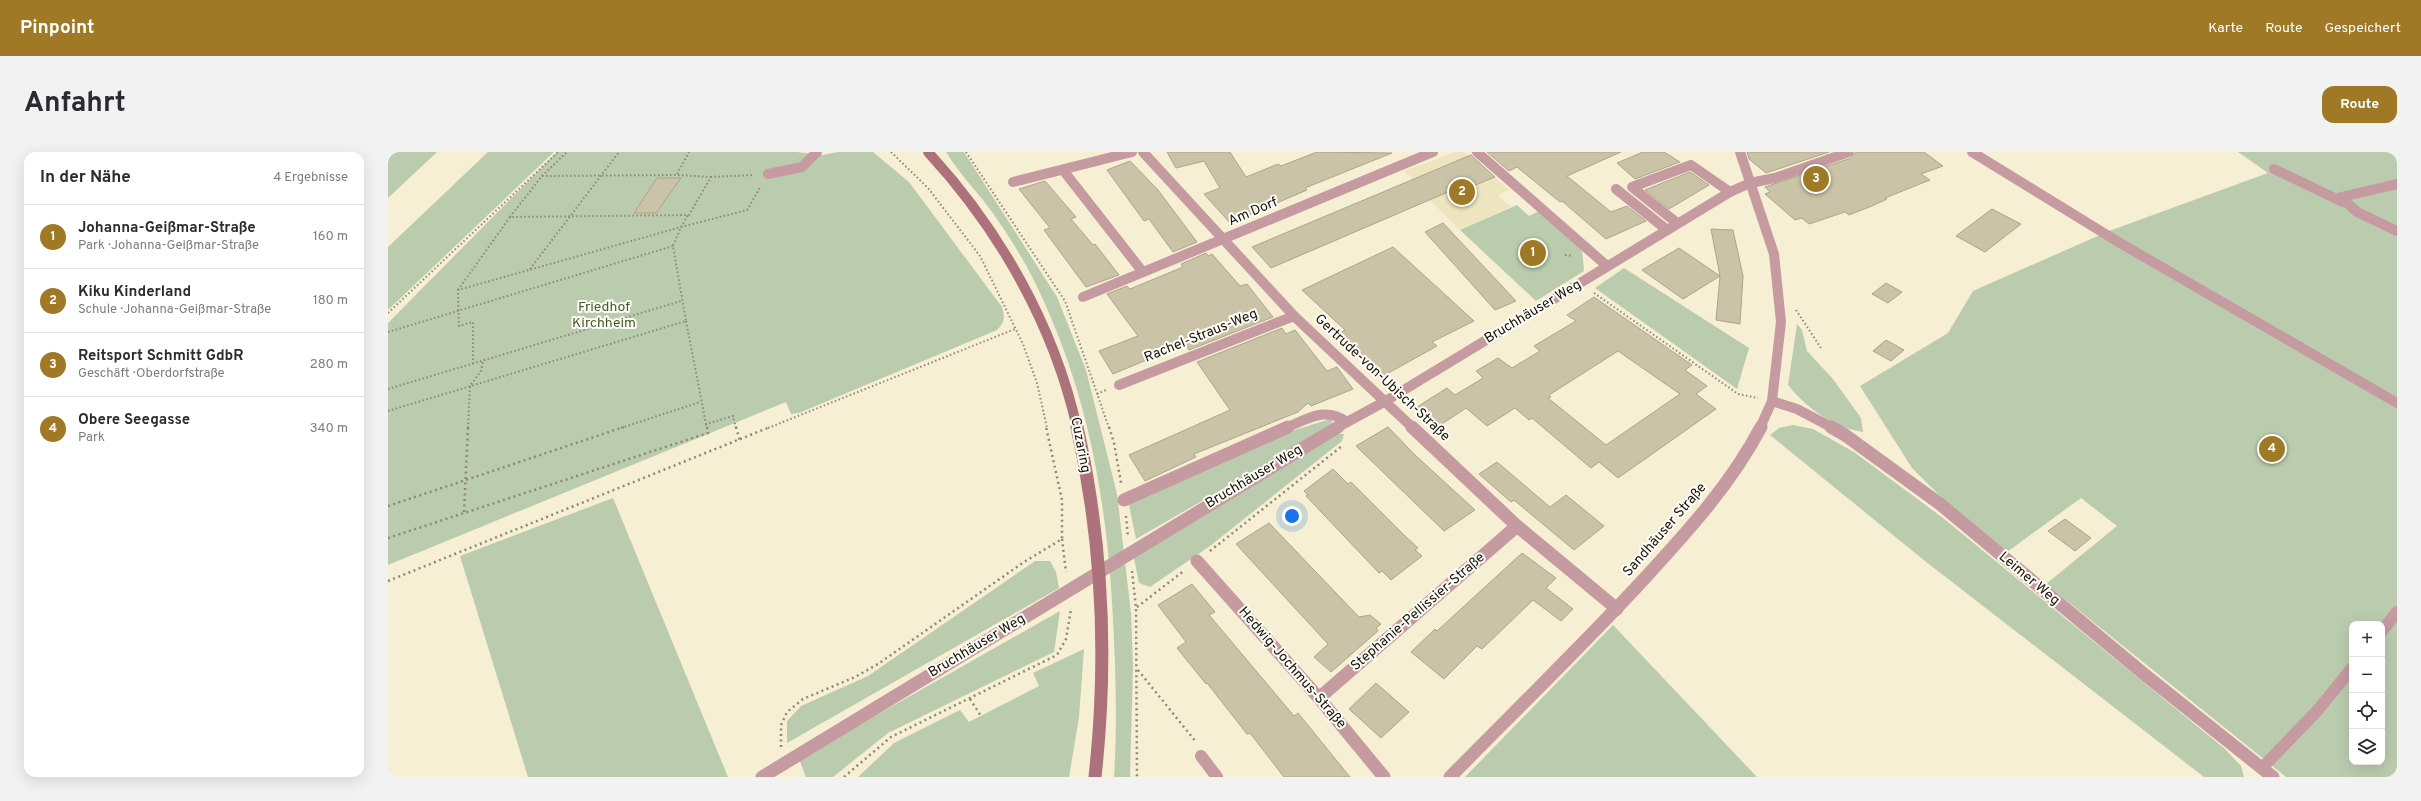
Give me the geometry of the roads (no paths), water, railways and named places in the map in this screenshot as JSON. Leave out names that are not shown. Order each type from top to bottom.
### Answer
[{"type":"main road","name":"Cuzaring","points":[[932,154],[984,222],[1013,265],[1049,340],[1074,412],[1094,529],[1102,604],[1104,678],[1095,777]]},
{"type":"street","points":[[1013,182],[1132,152]]},
{"type":"street","name":"Gertrude-von-Ubisch-Straße","points":[[1143,152],[1222,240],[1294,316],[1517,526],[1617,609]]},
{"type":"street","name":"Am Dorf","points":[[1083,297],[1142,271],[1222,240],[1433,152]]},
{"type":"street","points":[[1477,152],[1608,266]]},
{"type":"street","name":"Sandhäuser Straße","points":[[1450,777],[1617,609],[1710,507],[1755,439],[1772,401],[1781,322],[1774,254],[1740,152]]},
{"type":"street","name":"Bruchhäuser Weg","points":[[762,777],[1160,535],[1347,422],[1384,402],[1730,192],[1750,183],[1775,178],[1849,152]]},
{"type":"street","points":[[1063,170],[1142,271]]},
{"type":"street","name":"Rachel-Straus-Weg","points":[[1120,385],[1294,316]]},
{"type":"street","name":"Leimer Weg","points":[[1772,401],[1796,409],[1845,435],[1934,500],[2144,674],[2268,773]]},
{"type":"street","points":[[1124,500],[1318,414],[1329,412],[1339,415],[1347,422]]},
{"type":"street","name":"Stephanie-Pellissier-Straße","points":[[1319,698],[1517,526]]},
{"type":"street","name":"Hedwig-Jochmus-Straße","points":[[1198,561],[1319,698],[1384,777]]},
{"type":"lane","points":[[768,174],[799,170],[811,161],[817,152]]},
{"type":"lane","points":[[1972,152],[2120,243],[2397,403]]},
{"type":"lane","points":[[1677,224],[1632,187],[1691,165],[1730,192]]},
{"type":"lane","points":[[2274,170],[2343,202],[2397,231]]},
{"type":"lane","points":[[2343,202],[2341,197],[2397,184]]},
{"type":"lane","points":[[1616,189],[1667,230]]},
{"type":"lane","points":[[2385,627],[2397,612]]},
{"type":"lane","points":[[2268,773],[2349,672]]},
{"type":"lane","points":[[1201,756],[1217,777]]},
{"type":"place","name":"Reitsport Schmitt GdbR","points":[[1816,179]]},
{"type":"place","name":"Kiku Kinderland","points":[[1462,192]]},
{"type":"place","name":"Johanna-Geißmar-Straße","points":[[1533,253]]},
{"type":"place","name":"Obere Seegasse","points":[[2272,449]]},
{"type":"park label","name":"Friedhof Kirchheim","points":[[604,316]]}]
